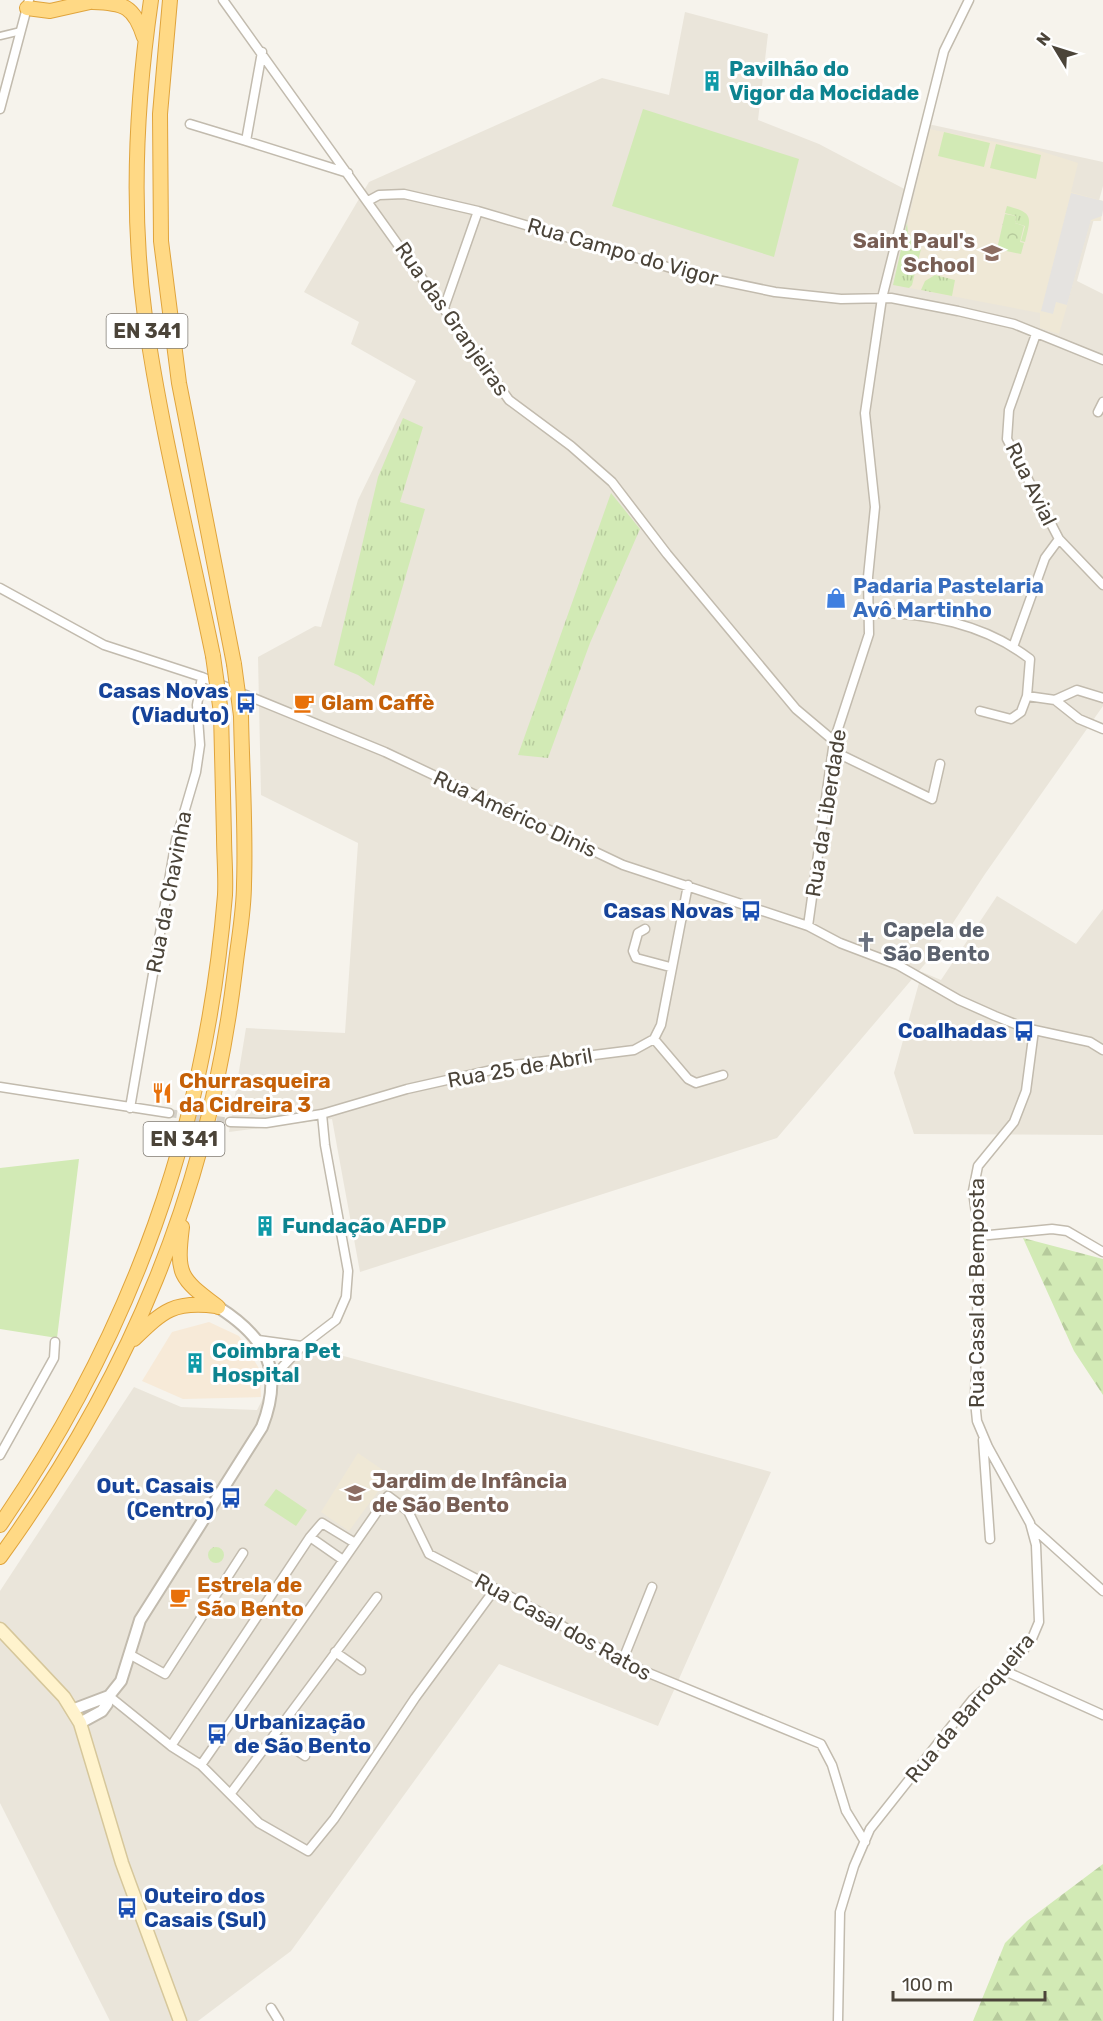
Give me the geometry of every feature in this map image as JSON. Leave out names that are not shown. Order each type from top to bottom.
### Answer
[{"type":"highway","name":"EN 341","points":[[0,1525],[39,1468],[96,1363],[150,1242],[181,1152],[211,1000],[225,893],[221,713],[213,656],[157,391],[145,315],[138,200],[139,129],[151,0]]},
{"type":"highway","name":"EN 341","points":[[0,1557],[56,1475],[128,1345],[158,1275],[184,1205],[212,1112],[231,1004],[243,898],[241,716],[234,664],[179,383],[162,253],[160,114],[170,0]]},
{"type":"highway","points":[[28,4],[50,11],[96,1],[113,3],[132,11],[140,24],[146,43]]},
{"type":"highway","points":[[184,1205],[180,1269],[187,1283],[218,1306]]},
{"type":"highway","points":[[128,1345],[153,1320],[174,1307],[194,1304],[218,1306]]},
{"type":"main road","points":[[0,1629],[19,1647],[72,1710],[80,1723],[122,1863],[180,2021]]},
{"type":"street","name":"Rua das Granjeiras","points":[[223,0],[509,400],[571,446],[612,482],[667,554],[796,709],[834,741]]},
{"type":"street","name":"Rua da Liberdade","points":[[808,926],[834,741],[869,634],[868,576],[874,507],[865,413],[882,298],[944,51],[969,0]]},
{"type":"street","points":[[0,109],[28,4]]},
{"type":"street","points":[[0,36],[21,31]]},
{"type":"street","points":[[246,141],[262,52]]},
{"type":"street","points":[[190,124],[348,173]]},
{"type":"street","name":"Rua Campo do Vigor","points":[[368,201],[379,195],[404,194],[478,211],[699,276],[797,295],[891,298],[1014,324],[1103,360]]},
{"type":"street","points":[[444,308],[478,211]]},
{"type":"street","name":"Rua Avial","points":[[1036,334],[1009,410],[1007,440],[1059,539],[1103,585]]},
{"type":"street","points":[[1098,412],[1103,402]]},
{"type":"street","points":[[1013,646],[1045,558],[1059,539]]},
{"type":"street","name":"Rua Américo Dinis","points":[[0,588],[104,645],[202,677],[385,752],[623,865],[808,926],[840,943],[898,965],[959,1000],[1034,1030],[1066,1035],[1090,1042],[1103,1050]]},
{"type":"street","points":[[869,613],[900,612],[971,627],[1013,646],[1030,659],[1027,696],[1021,712],[1011,718],[980,711]]},
{"type":"street","name":"Rua da Chavinha","points":[[130,1108],[176,840],[196,772],[200,745],[197,705],[202,677]]},
{"type":"street","points":[[1055,700],[1077,690],[1103,698]]},
{"type":"street","points":[[1027,696],[1055,700],[1079,719],[1103,729]]},
{"type":"street","points":[[833,751],[932,800],[940,764]]},
{"type":"street","points":[[688,885],[670,967],[661,1026],[654,1039],[688,1079],[696,1083],[723,1075]]},
{"type":"street","points":[[645,929],[638,933],[633,953],[641,960],[670,967]]},
{"type":"street","name":"Rua Casal da Bemposta","points":[[1030,1525],[977,1421],[975,1401],[979,1236],[973,1191],[978,1166],[1014,1122],[1026,1091],[1034,1030]]},
{"type":"street","name":"Rua 25 de Abril","points":[[230,1122],[266,1123],[322,1114],[406,1089],[514,1065],[634,1050],[654,1039]]},
{"type":"street","points":[[0,1087],[169,1113]]},
{"type":"street","points":[[272,1378],[302,1346],[336,1320],[346,1297],[348,1270],[325,1145],[322,1114]]},
{"type":"street","points":[[979,1236],[1052,1229],[1067,1231],[1103,1252]]},
{"type":"street","points":[[80,1723],[102,1711],[109,1696],[121,1681],[140,1620],[262,1427],[271,1404],[272,1378],[265,1351],[240,1321],[218,1306]]},
{"type":"street","points":[[258,1340],[302,1346]]},
{"type":"street","points":[[0,1455],[54,1358],[55,1342]]},
{"type":"street","points":[[280,1344],[288,1352],[287,1361]]},
{"type":"street","points":[[982,1433],[990,1539]]},
{"type":"street","name":"Rua Casal dos Ratos","points":[[355,1543],[388,1497],[408,1511],[429,1554],[536,1610],[622,1662],[821,1744],[832,1765],[846,1811],[865,1842]]},
{"type":"street","points":[[171,1746],[322,1522],[355,1543],[201,1765]]},
{"type":"street","points":[[1030,1525],[1102,1588]]},
{"type":"street","name":"Rua da Barroqueira","points":[[838,2021],[840,1912],[870,1829],[973,1699],[1005,1671],[1031,1641],[1039,1622],[1036,1545],[1030,1525]]},
{"type":"street","points":[[310,1537],[343,1560]]},
{"type":"street","points":[[129,1654],[165,1674],[243,1553]]},
{"type":"street","points":[[622,1662],[652,1587]]},
{"type":"street","points":[[109,1696],[171,1746],[201,1765],[259,1823],[308,1851],[334,1819],[415,1698],[495,1589]]},
{"type":"street","points":[[231,1793],[377,1597]]},
{"type":"street","points":[[335,1652],[361,1670]]},
{"type":"street","points":[[1005,1671],[1103,1715]]},
{"type":"street","points":[[72,1710],[109,1696]]},
{"type":"street","points":[[274,1734],[305,1756]]},
{"type":"street","points":[[272,2008],[279,2021]]},
{"type":"shaded area","points":[[685,12],[768,34],[758,120],[819,144],[912,193],[928,124],[1103,162],[1103,186],[1077,281],[1103,294],[1103,706],[985,874],[930,958],[777,1138],[360,1272],[332,1119],[229,1132],[246,1028],[345,1033],[358,843],[261,795],[258,657],[315,626],[321,627],[358,500],[416,381],[351,344],[359,322],[304,292],[369,182],[602,78],[669,95]]},
{"type":"shaded area","name":"Saint Paul's School","points":[[929,129],[1037,150],[1078,163],[1071,192],[1103,201],[1101,221],[1091,221],[1059,334],[1040,328],[1040,313],[894,285]]},
{"type":"shaded area","points":[[1071,193],[1103,201],[1103,210],[1102,216],[1091,220],[1067,305],[1056,302],[1053,314],[1041,311]]},
{"type":"shaded area","points":[[997,896],[1076,944],[1103,909],[1103,1135],[914,1134],[894,1073],[922,972],[941,980]]},
{"type":"shaded area","points":[[209,1322],[239,1336],[260,1370],[261,1397],[183,1399],[142,1381],[172,1332]]},
{"type":"shaded area","points":[[292,1342],[771,1472],[658,1726],[499,1664],[291,1951],[198,2021],[110,2021],[0,1803],[0,1591],[134,1387],[181,1407],[257,1410]]},
{"type":"shaded area","name":"Jardim de Infância de São Bento","points":[[358,1453],[390,1475],[349,1531],[321,1512]]},
{"type":"green space","points":[[643,109],[799,159],[774,257],[612,206]]},
{"type":"green space","points":[[944,132],[990,143],[984,167],[938,156]]},
{"type":"green space","points":[[996,144],[1041,155],[1036,179],[990,168]]},
{"type":"green space","points":[[1007,206],[1022,211],[1028,217],[1029,227],[1025,242],[1021,241],[1025,226],[1015,223],[1016,216],[1005,213]]},
{"type":"green space","points":[[1005,214],[1016,216],[1015,223],[1024,226],[1020,242],[1024,243],[1021,254],[997,249]]},
{"type":"green space","points":[[907,223],[908,233],[921,249],[912,285],[909,288],[893,285]]},
{"type":"green space","points":[[935,275],[955,280],[952,296],[921,290],[925,281]]},
{"type":"green space","points":[[403,418],[423,427],[400,502],[425,509],[374,686],[358,675],[334,665],[378,477]]},
{"type":"green space","points":[[611,493],[640,529],[590,643],[548,758],[518,755]]},
{"type":"green space","points":[[79,1159],[57,1338],[0,1329],[0,1168]]},
{"type":"green space","points":[[1023,1238],[1103,1259],[1103,1395],[1074,1351]]},
{"type":"green space","points":[[276,1489],[307,1510],[296,1526],[264,1505]]},
{"type":"green space","points":[[216,1547],[222,1549],[224,1555],[222,1561],[216,1563],[210,1561],[208,1555],[210,1549]]},
{"type":"green space","points":[[1103,1864],[1103,2021],[973,2021],[1005,1943],[1027,1921]]},
{"type":"tunnel","points":[[169,1113],[230,1122]]},
{"type":"place","name":"Pavilhão do Vigor da Mocidade","points":[[712,81]]},
{"type":"place","name":"Saint Paul's School","points":[[992,253]]},
{"type":"place","name":"Padaria Pastelaria Avô Martinho","points":[[836,598]]},
{"type":"place","name":"Casas Novas (Viaduto)","points":[[246,703]]},
{"type":"place","name":"Glam Caffè","points":[[304,703]]},
{"type":"place","name":"Casas Novas","points":[[751,911]]},
{"type":"place","name":"Capela de São Bento","points":[[866,942]]},
{"type":"place","name":"Coalhadas","points":[[1024,1031]]},
{"type":"place","name":"Churrasqueira da Cidreira 3","points":[[162,1093]]},
{"type":"place","name":"Fundação AFDP","points":[[265,1226]]},
{"type":"place","name":"Coimbra Pet Hospital","points":[[195,1363]]},
{"type":"place","name":"Jardim de Infância de São Bento","points":[[355,1493]]},
{"type":"place","name":"Out. Casais (Centro)","points":[[231,1498]]},
{"type":"place","name":"Estrela de São Bento","points":[[180,1597]]},
{"type":"place","name":"Urbanização de São Bento","points":[[217,1734]]},
{"type":"place","name":"Outeiro dos Casais (Sul)","points":[[127,1908]]}]
